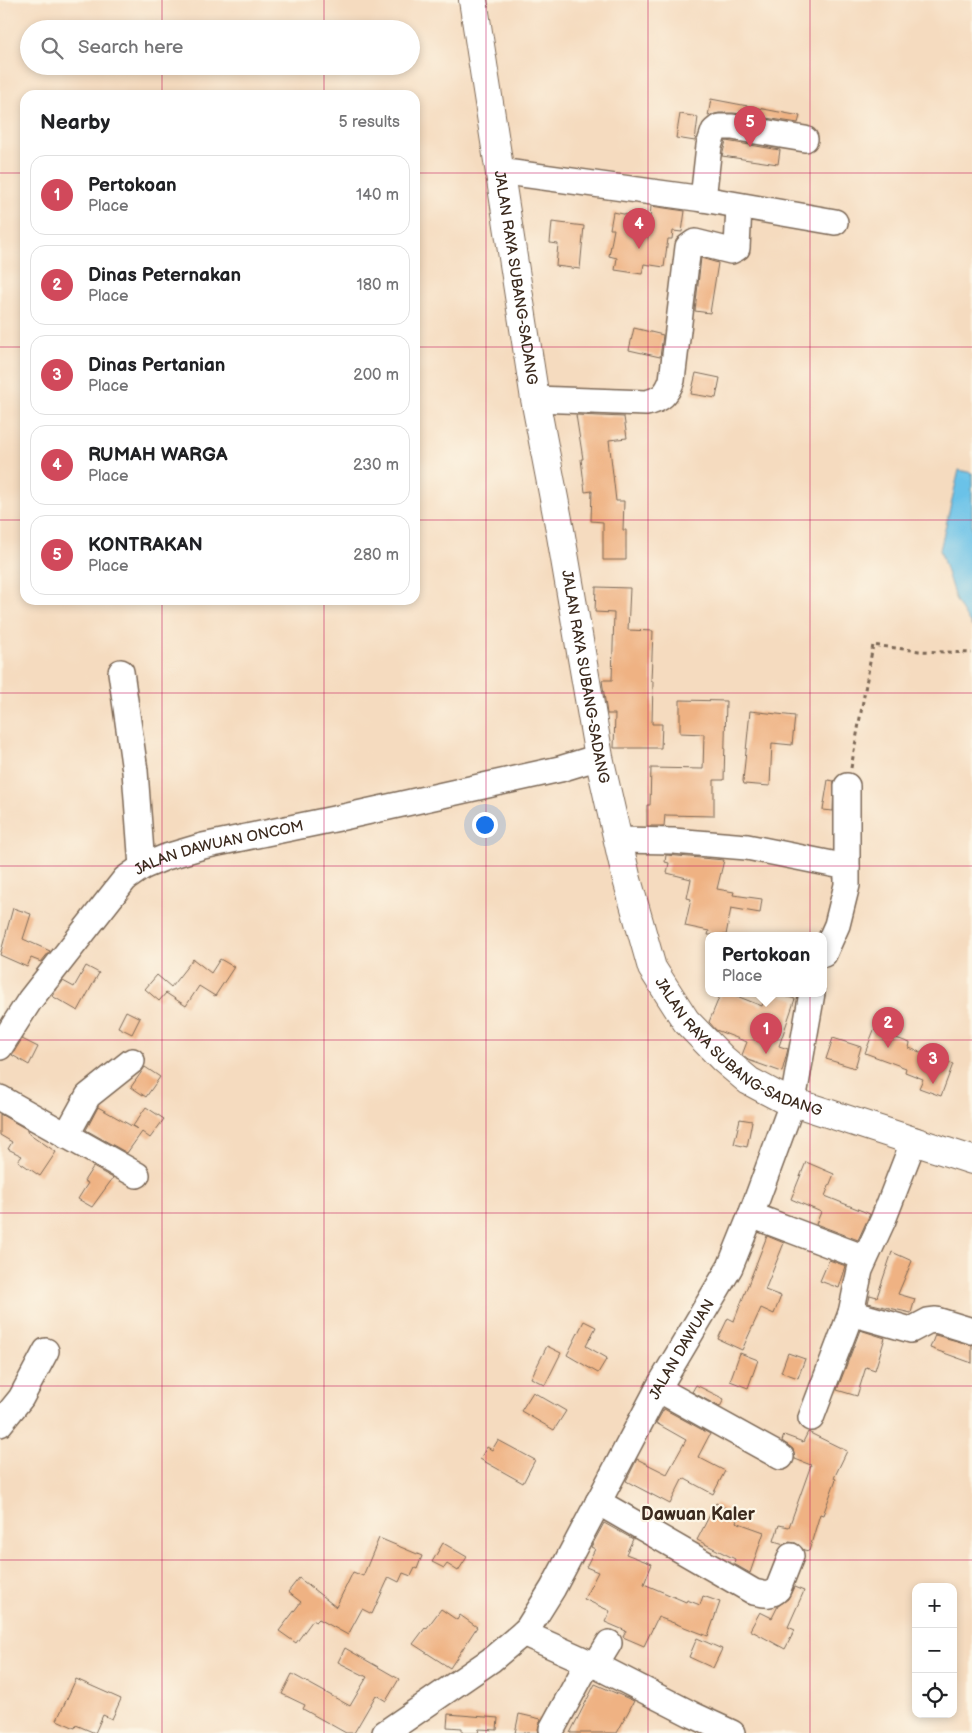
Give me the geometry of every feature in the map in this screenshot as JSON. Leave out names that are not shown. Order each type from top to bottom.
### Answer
[{"type":"main road","name":"JALAN RAYA SUBANG-SADANG","points":[[473,0],[535,399],[560,530],[599,757],[626,876],[652,968],[686,1021],[723,1059],[749,1081],[781,1098],[972,1160]]},
{"type":"street","points":[[704,199],[708,146],[714,131],[719,127],[732,127],[805,139]]},
{"type":"street","points":[[499,171],[704,199],[835,222]]},
{"type":"street","points":[[535,399],[646,403],[663,397],[672,380],[688,247],[695,242],[731,251],[737,248],[739,206]]},
{"type":"street","points":[[121,672],[135,771],[142,867]]},
{"type":"street","name":"JALAN DAWUAN ONCOM","points":[[0,1047],[30,1000],[125,879],[142,867],[166,857],[203,846],[560,769],[599,757]]},
{"type":"street","points":[[827,947],[837,925],[847,885],[848,786]]},
{"type":"street","points":[[619,840],[672,841],[746,847],[848,867]]},
{"type":"street","name":"JALAN DAWUAN","points":[[385,1733],[491,1660],[526,1630],[553,1588],[658,1389],[730,1267],[793,1101],[811,997]]},
{"type":"street","points":[[66,1136],[88,1096],[132,1061]]},
{"type":"street","points":[[0,1098],[136,1175]]},
{"type":"street","points":[[811,1418],[851,1313],[860,1270],[883,1220],[914,1140]]},
{"type":"street","points":[[751,1215],[865,1258]]},
{"type":"street","points":[[851,1313],[911,1330],[928,1321],[936,1320],[972,1331]]},
{"type":"street","points":[[0,1423],[21,1398],[46,1351]]},
{"type":"street","points":[[658,1389],[780,1457]]},
{"type":"street","points":[[598,1502],[754,1592],[767,1595],[778,1590],[791,1556]]},
{"type":"street","points":[[526,1630],[732,1733]]},
{"type":"street","points":[[552,1730],[592,1664],[609,1643]]},
{"type":"path","points":[[848,786],[873,645],[919,651],[972,653]]},
{"type":"water","points":[[959,470],[972,473],[972,627],[956,601],[940,550]]},
{"type":"building","points":[[711,99],[800,116],[798,123],[734,113],[719,113],[708,116]]},
{"type":"building","points":[[680,114],[698,117],[695,141],[676,138]]},
{"type":"building","points":[[726,141],[780,150],[778,164],[722,156]]},
{"type":"building","points":[[651,206],[685,211],[682,232],[673,231],[672,239],[668,239],[664,267],[644,264],[642,274],[615,270],[617,258],[609,256],[614,229],[610,229],[613,212],[650,219]]},
{"type":"building","points":[[552,222],[584,226],[580,269],[556,266],[558,244],[550,243]]},
{"type":"building","points":[[701,258],[718,263],[710,313],[695,311]]},
{"type":"building","points":[[634,328],[663,335],[660,357],[629,350]]},
{"type":"building","points":[[696,373],[720,378],[716,398],[691,394]]},
{"type":"building","points":[[576,415],[624,417],[627,438],[609,440],[616,501],[624,501],[623,530],[626,530],[626,560],[603,560],[603,522],[591,521],[592,491],[585,492],[581,459],[583,459]]},
{"type":"building","points":[[596,587],[630,588],[628,630],[653,631],[652,724],[662,724],[661,748],[614,748],[615,714],[607,714],[602,680],[612,680],[614,613],[595,612]]},
{"type":"building","points":[[680,700],[726,701],[724,780],[714,780],[714,816],[665,815],[664,826],[647,826],[647,805],[650,805],[651,768],[703,769],[704,734],[680,733]]},
{"type":"building","points":[[750,711],[795,716],[792,745],[772,743],[770,786],[744,784],[743,781]]},
{"type":"building","points":[[828,780],[834,781],[833,811],[823,810]]},
{"type":"building","points":[[666,855],[724,860],[717,889],[734,892],[733,895],[762,899],[760,913],[731,908],[727,932],[709,932],[685,926],[691,899],[687,898],[691,879],[667,873],[669,863],[665,862]]},
{"type":"building","points":[[13,908],[31,914],[23,939],[50,951],[41,962],[31,958],[27,967],[0,955]]},
{"type":"building","points":[[193,959],[211,973],[220,959],[234,967],[215,996],[199,986],[186,1006],[166,993],[159,1001],[145,989],[157,975],[171,987]]},
{"type":"building","points":[[86,966],[99,973],[78,1011],[52,996],[63,981],[74,987]]},
{"type":"building","points":[[719,997],[739,997],[762,1006],[765,997],[788,997],[795,999],[779,1046],[788,1049],[782,1072],[748,1060],[742,1055],[747,1042],[716,1030],[709,1022]]},
{"type":"building","points":[[126,1011],[140,1018],[132,1034],[118,1027]]},
{"type":"building","points":[[874,1030],[910,1043],[909,1048],[953,1064],[941,1096],[919,1088],[923,1079],[905,1072],[906,1068],[865,1053]]},
{"type":"building","points":[[833,1038],[861,1047],[855,1068],[826,1059]]},
{"type":"building","points":[[22,1039],[38,1047],[29,1065],[12,1055]]},
{"type":"building","points":[[145,1067],[160,1077],[146,1097],[131,1087]]},
{"type":"building","points":[[98,1107],[137,1129],[133,1126],[146,1107],[164,1119],[150,1138],[142,1132],[127,1153],[86,1130]]},
{"type":"building","points":[[0,1114],[28,1130],[27,1132],[56,1152],[40,1176],[18,1161],[22,1156],[8,1149],[12,1142],[0,1135]]},
{"type":"building","points":[[740,1119],[752,1121],[747,1147],[734,1144]]},
{"type":"building","points":[[806,1162],[834,1174],[825,1196],[870,1214],[858,1240],[816,1224],[821,1212],[791,1199]]},
{"type":"building","points":[[93,1167],[113,1178],[92,1207],[78,1199],[88,1183],[84,1181]]},
{"type":"building","points":[[767,1236],[784,1243],[765,1290],[781,1296],[774,1314],[761,1308],[742,1350],[718,1339],[728,1318],[734,1321]]},
{"type":"building","points":[[892,1252],[912,1261],[898,1294],[915,1299],[911,1313],[868,1303],[870,1295],[877,1297]]},
{"type":"building","points":[[829,1260],[846,1266],[839,1288],[820,1281]]},
{"type":"building","points":[[584,1321],[596,1327],[586,1346],[607,1358],[598,1373],[567,1355]]},
{"type":"building","points":[[860,1330],[885,1338],[875,1370],[866,1367],[857,1396],[837,1390]]},
{"type":"building","points":[[935,1335],[972,1345],[972,1363],[930,1348]]},
{"type":"building","points":[[547,1346],[561,1353],[545,1385],[531,1378]]},
{"type":"building","points":[[740,1353],[758,1360],[748,1388],[730,1381]]},
{"type":"building","points":[[788,1353],[805,1359],[798,1378],[781,1372]]},
{"type":"building","points":[[696,1385],[724,1399],[720,1407],[692,1392]]},
{"type":"building","points":[[533,1392],[566,1411],[554,1430],[521,1411]]},
{"type":"building","points":[[664,1409],[710,1434],[698,1457],[725,1471],[713,1494],[685,1479],[682,1480],[670,1504],[626,1481],[637,1459],[667,1474],[686,1440],[656,1423]]},
{"type":"building","points":[[808,1432],[847,1451],[834,1478],[836,1479],[823,1515],[820,1514],[809,1551],[804,1550],[796,1543],[789,1542],[784,1544],[774,1541],[779,1525],[789,1527],[811,1465],[795,1459],[793,1449],[782,1441],[784,1435],[803,1442]]},
{"type":"building","points":[[498,1440],[535,1460],[523,1483],[480,1459],[487,1447],[492,1450]]},
{"type":"building","points":[[716,1503],[739,1515],[736,1522],[764,1532],[750,1573],[734,1564],[735,1559],[697,1540]]},
{"type":"building","points":[[604,1523],[633,1539],[626,1554],[652,1564],[644,1584],[686,1602],[687,1600],[700,1605],[703,1596],[720,1602],[708,1636],[658,1617],[644,1646],[623,1637],[626,1631],[605,1622],[610,1611],[584,1599],[598,1572],[586,1567],[595,1549],[591,1547]]},
{"type":"building","points":[[379,1538],[422,1556],[417,1569],[415,1568],[411,1576],[403,1573],[399,1582],[389,1577],[372,1614],[362,1609],[348,1635],[319,1619],[316,1622],[313,1620],[296,1643],[279,1631],[301,1602],[288,1592],[299,1578],[336,1607],[353,1572],[363,1576]]},
{"type":"building","points":[[443,1543],[467,1557],[458,1571],[447,1564],[444,1568],[432,1562]]},
{"type":"building","points":[[794,1587],[804,1591],[788,1627],[795,1630],[785,1649],[750,1630],[760,1612],[772,1618],[778,1606],[788,1599]]},
{"type":"building","points":[[441,1609],[457,1620],[460,1615],[477,1627],[450,1668],[413,1644]]},
{"type":"building","points":[[697,1638],[722,1649],[713,1668],[689,1657]]},
{"type":"building","points":[[345,1648],[399,1679],[386,1701],[376,1695],[354,1733],[346,1733],[303,1709],[305,1705],[282,1694],[292,1674],[350,1706],[367,1677],[338,1662]]},
{"type":"building","points":[[76,1679],[121,1699],[112,1719],[103,1715],[95,1733],[76,1725],[75,1728],[57,1720]]},
{"type":"building","points":[[595,1684],[634,1701],[617,1733],[570,1733]]},
{"type":"building","points":[[448,1714],[498,1718],[497,1730],[479,1729],[478,1733],[462,1733],[462,1728],[447,1727]]},
{"type":"building","points":[[519,1714],[541,1719],[538,1729],[539,1733],[515,1733]]},
{"type":"place","name":"KONTRAKAN","points":[[750,147]]},
{"type":"place","name":"RUMAH WARGA","points":[[639,249]]},
{"type":"place","name":"Dinas Peternakan","points":[[888,1048]]},
{"type":"place","name":"Pertokoan","points":[[766,1054]]},
{"type":"place","name":"Dinas Pertanian","points":[[933,1084]]},
{"type":"district","name":"Dawuan Kaler","points":[[698,1514]]}]
